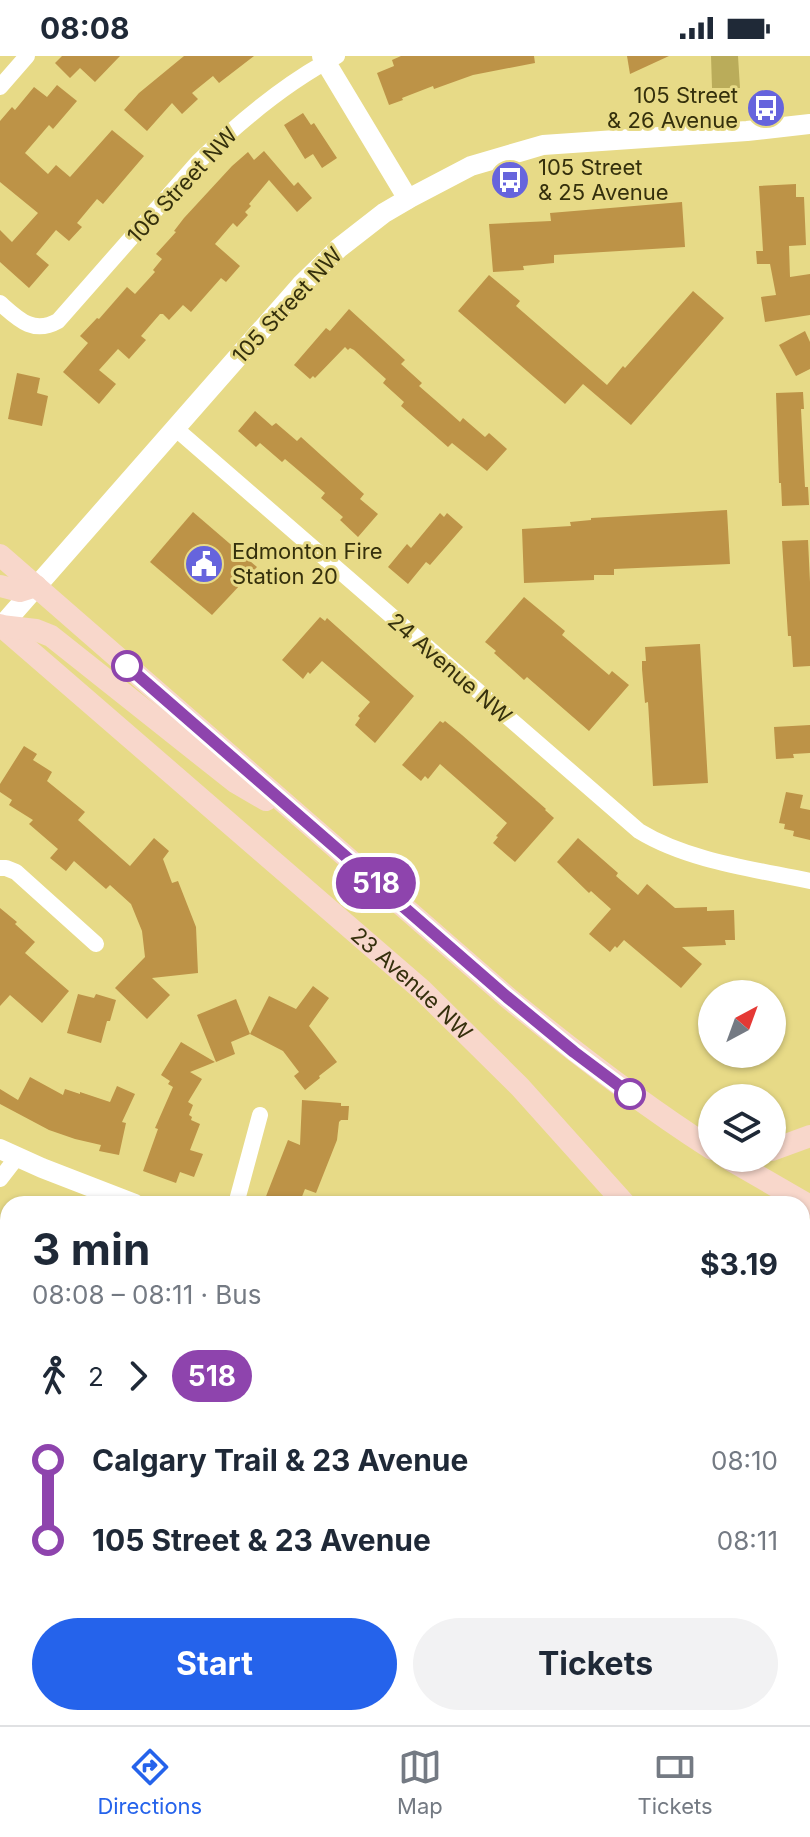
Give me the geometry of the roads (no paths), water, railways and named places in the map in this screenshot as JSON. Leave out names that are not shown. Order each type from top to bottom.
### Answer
[{"type":"main road","points":[[0,555],[507,997],[630,1094],[698,1140]]},
{"type":"main road","points":[[0,586],[20,591],[36,586]]},
{"type":"main road","points":[[0,626],[36,630],[51,636],[235,782],[312,827]]},
{"type":"main road","name":"23 Avenue NW","points":[[0,626],[422,990],[520,1087],[618,1196]]},
{"type":"main road","points":[[786,1145],[810,1136]]},
{"type":"main road","points":[[755,1172],[794,1196]]},
{"type":"street","points":[[0,87],[27,56]]},
{"type":"street","points":[[328,58],[408,199]]},
{"type":"street","name":"106 Street NW","points":[[0,303],[25,323],[41,327],[50,325],[66,313],[218,142],[328,58]]},
{"type":"street","name":"105 Street NW","points":[[0,626],[319,266],[360,231],[408,199],[471,166],[543,145],[810,124]]},
{"type":"street","name":"24 Avenue NW","points":[[175,428],[639,831],[671,848],[810,881]]},
{"type":"street","points":[[0,868],[16,872],[96,944]]},
{"type":"street","points":[[238,1196],[260,1115]]},
{"type":"street","points":[[0,1179],[9,1153],[115,1196]]},
{"type":"place","name":"105 Street & 26 Avenue","points":[[766,108]]},
{"type":"place","name":"105 Street & 25 Avenue","points":[[510,180]]},
{"type":"place","name":"Edmonton Fire Station 20","points":[[204,564]]}]
